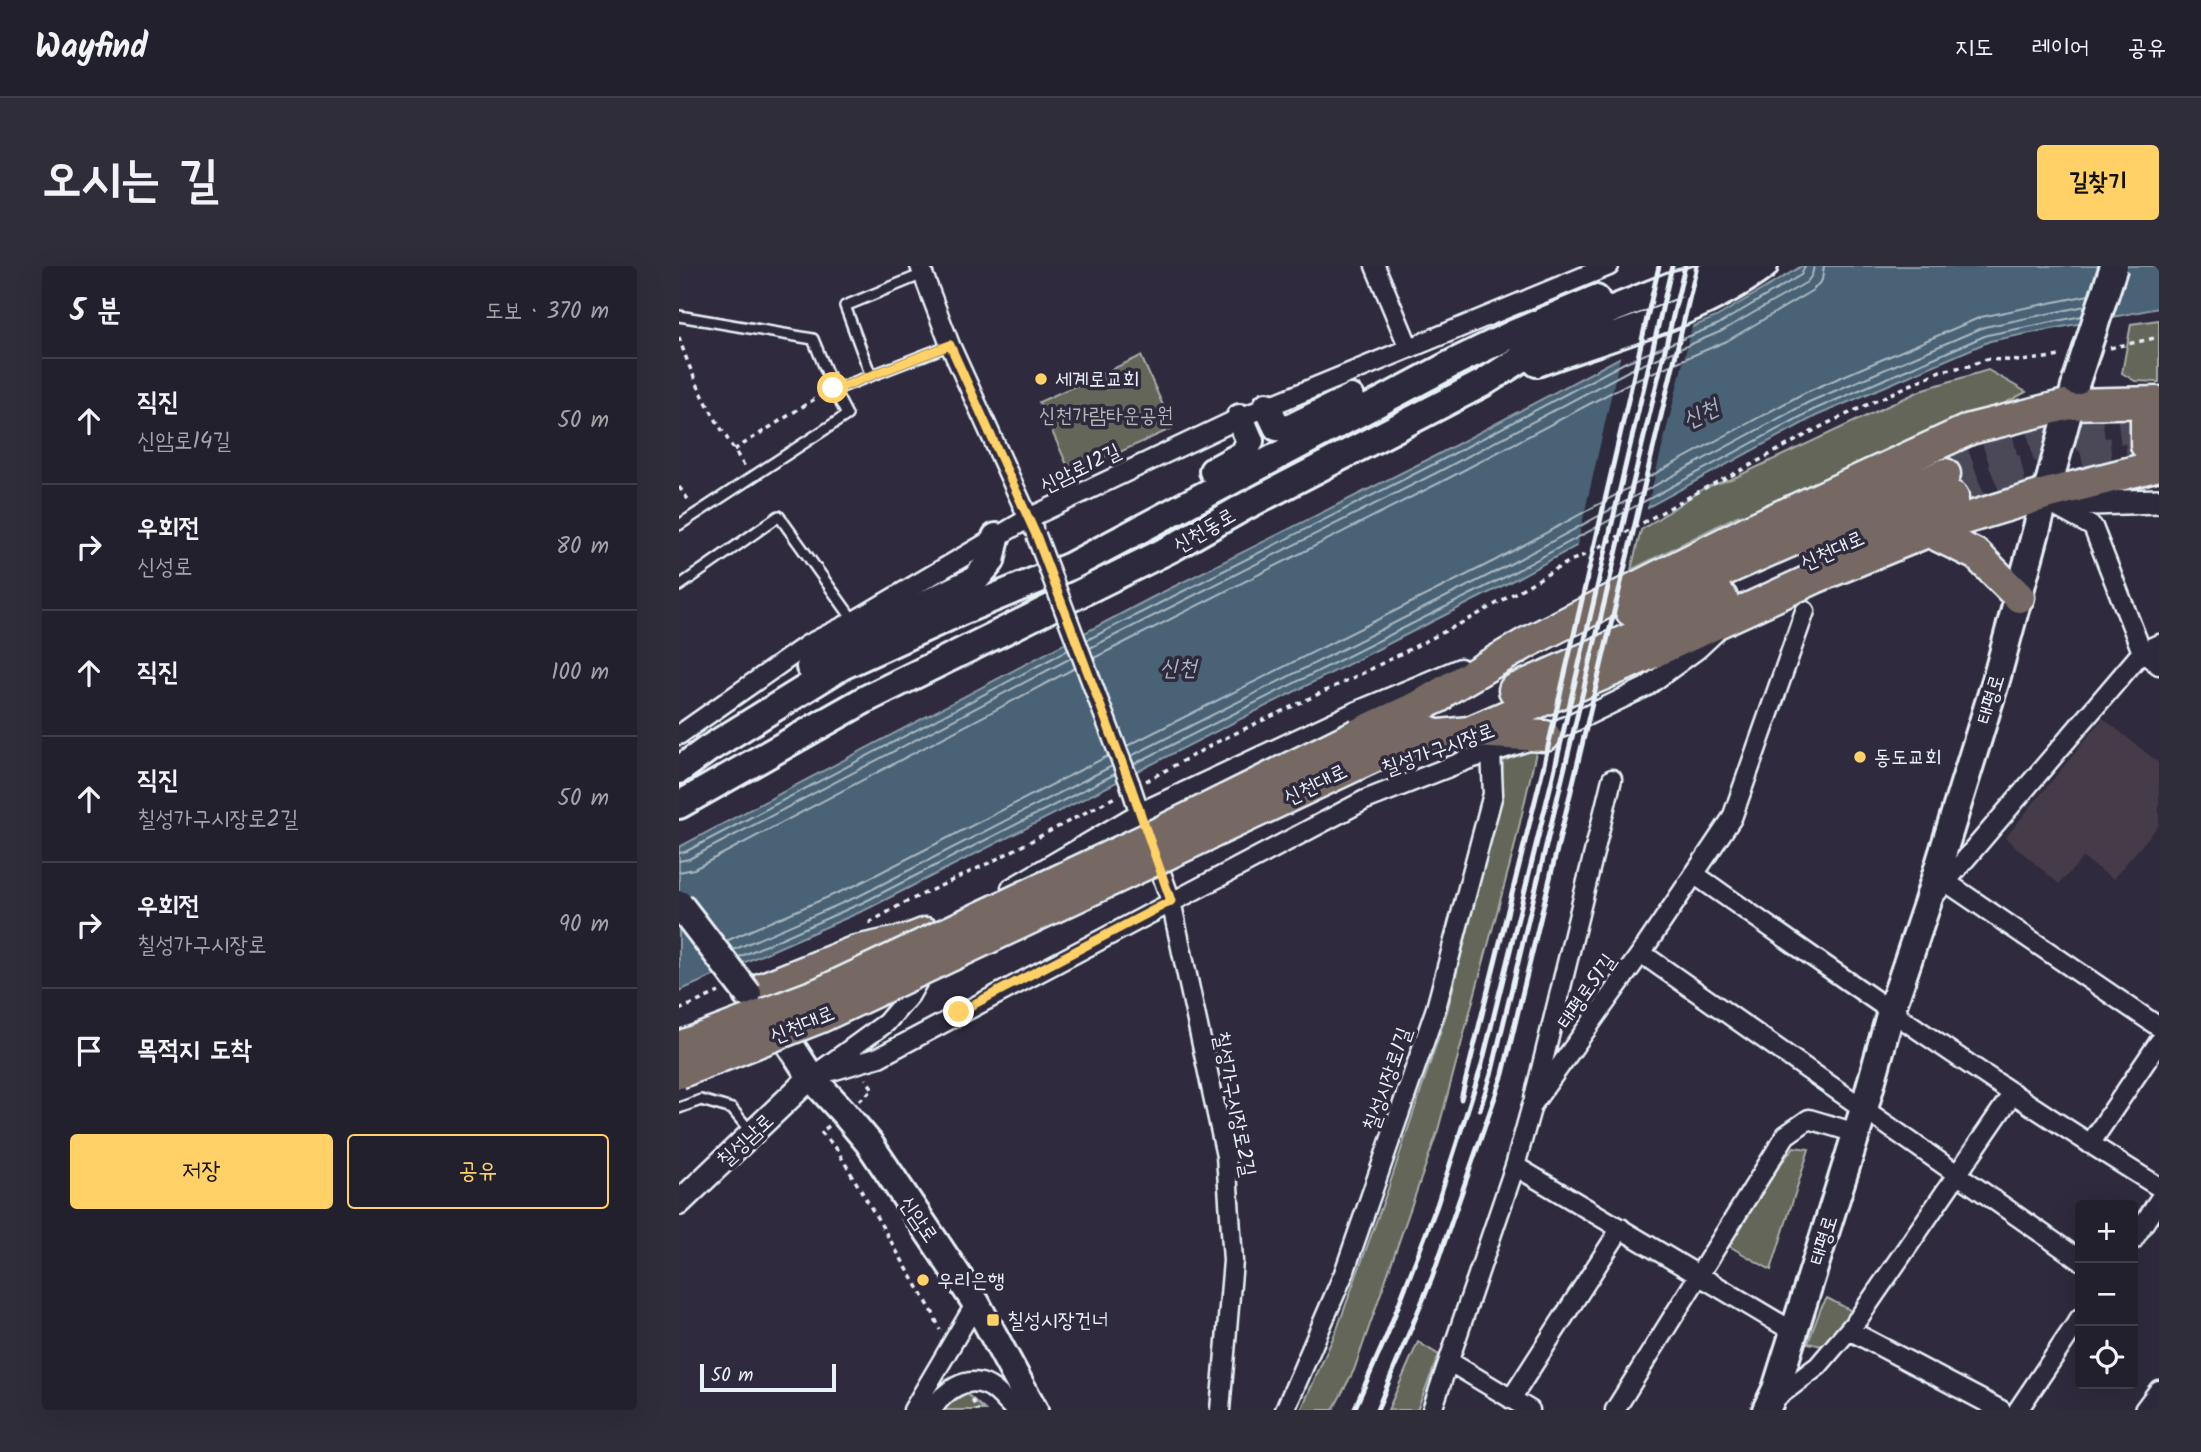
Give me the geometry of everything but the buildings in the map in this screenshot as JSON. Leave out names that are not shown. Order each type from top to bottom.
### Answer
[{"type":"highway","points":[[1421,705],[1555,629],[1748,531],[1970,429],[2073,393],[2159,403]]},
{"type":"highway","points":[[2159,403],[2146,420],[2146,445],[2159,458]]},
{"type":"highway","points":[[1469,732],[1623,666],[1815,578],[1945,506],[1963,500],[1956,471],[1925,451]]},
{"type":"highway","points":[[1945,506],[2045,497],[2159,466]]},
{"type":"highway","points":[[1945,506],[1977,555],[2019,597]]},
{"type":"highway","name":"신천대로","points":[[679,1073],[821,1017],[1363,747],[1421,705],[1945,506]]},
{"type":"highway","name":"신천대로","points":[[679,1047],[820,993],[1144,841],[1363,747],[1412,738],[1508,692],[1945,506]]},
{"type":"highway","points":[[1412,738],[1469,732],[1545,736]]},
{"type":"highway","points":[[739,990],[856,951],[908,940],[962,918]]},
{"type":"main road","name":"신천동로","points":[[679,770],[708,749],[842,666],[962,611],[1071,566],[1457,361],[1527,328],[1683,266]]},
{"type":"main road","name":"신천동로","points":[[679,805],[866,699],[1172,548],[1244,507],[1477,385],[1552,339],[1608,311],[1671,286],[1700,279],[1733,266]]},
{"type":"main road","points":[[1267,406],[1277,427],[1288,429],[1429,360],[1457,361],[1477,385],[1667,319],[1711,300],[1764,266]]},
{"type":"main road","name":"태평로","points":[[1768,1406],[1794,1332],[1860,1121],[1891,1011],[1996,680],[2073,393],[2114,266]]},
{"type":"main road","points":[[1071,566],[1089,537],[1244,454],[1249,441],[1240,418]]},
{"type":"main road","points":[[708,749],[791,680],[846,643],[975,580],[991,561],[996,537]]},
{"type":"main road","name":"신암로","points":[[679,904],[739,990],[787,1040],[811,1077],[869,1143],[976,1303],[1034,1410]]},
{"type":"street","points":[[1375,266],[1409,348]]},
{"type":"street","name":"신암로12길","points":[[679,736],[807,645],[854,621],[996,537],[1032,526],[1267,406],[1609,266]]},
{"type":"street","name":"칠성가구시장로2길","points":[[921,270],[950,345],[1032,526],[1131,787],[1171,901],[1226,1156],[1233,1261],[1220,1410]]},
{"type":"street","points":[[2045,497],[2091,503],[2159,501]]},
{"type":"street","points":[[2045,497],[2094,527],[2142,652],[2159,665]]},
{"type":"street","name":"태평로51길","points":[[1432,1410],[1515,1166],[1532,1105],[1641,953],[1732,818],[1805,611]]},
{"type":"street","name":"칠성가구시장로","points":[[811,1077],[879,1056],[1365,800],[1491,752],[1545,736],[1646,687],[1698,649],[1731,617]]},
{"type":"street","points":[[811,1077],[885,1023],[910,995],[933,953],[962,918],[1139,813],[1357,712],[1555,629]]},
{"type":"street","points":[[1927,904],[2142,652],[2159,644]]},
{"type":"street","name":"칠성시장로1길","points":[[1285,1410],[1343,1273],[1436,1008],[1493,794],[1491,752]]},
{"type":"street","points":[[1532,1105],[1612,779]]},
{"type":"street","points":[[1694,874],[1891,1011],[2089,1144],[2159,1187]]},
{"type":"street","points":[[1946,882],[2159,1027]]},
{"type":"street","points":[[1641,953],[1860,1121],[1957,1174],[2075,1256]]},
{"type":"street","points":[[2089,1144],[2159,1041]]},
{"type":"street","name":"칠성남로","points":[[679,1203],[811,1077]]},
{"type":"street","points":[[1768,1406],[1818,1366],[1849,1330],[2013,1093]]},
{"type":"street","points":[[1615,1410],[1786,1135],[1809,1119],[1860,1121]]},
{"type":"street","points":[[1515,1166],[1794,1332]]},
{"type":"street","points":[[2138,1232],[2159,1200]]},
{"type":"street","points":[[1511,1399],[1621,1228]]},
{"type":"street","points":[[913,1410],[976,1303]]},
{"type":"street","points":[[2018,1410],[2075,1325]]},
{"type":"street","points":[[1849,1330],[2001,1410]]},
{"type":"street","points":[[1450,1362],[1529,1410]]},
{"type":"street","points":[[932,1410],[939,1399],[953,1387],[971,1383],[988,1385],[1015,1410]]},
{"type":"street","points":[[2144,1410],[2159,1390]]},
{"type":"lane","points":[[871,376],[845,306],[921,270]]},
{"type":"lane","points":[[679,316],[813,339],[847,415],[679,525]]},
{"type":"lane","points":[[834,389],[950,345]]},
{"type":"lane","points":[[679,586],[779,516],[854,621]]},
{"type":"lane","points":[[679,1108],[701,1100],[732,1109],[753,1134]]},
{"type":"path","points":[[679,337],[690,372],[751,478]]},
{"type":"path","points":[[2107,349],[2159,337]]},
{"type":"path","points":[[867,924],[902,904],[991,862],[1219,741],[1262,723],[1463,622],[1570,561],[1826,424],[1940,371],[1969,366],[1987,359],[2021,361],[2062,356]]},
{"type":"path","points":[[734,450],[834,389]]},
{"type":"path","points":[[679,487],[697,512]]},
{"type":"path","points":[[679,1010],[739,990]]},
{"type":"path","points":[[821,1132],[836,1148],[933,1312],[948,1350]]},
{"type":"path","points":[[961,1385],[978,1410]]},
{"type":"shaded area","points":[[2103,718],[2159,763],[2159,825],[2113,879],[2083,858],[2059,884],[2005,838]]},
{"type":"green space","points":[[2159,320],[2159,382],[2135,381],[2122,373],[2131,324]]},
{"type":"green space","name":"신천가람타운공원","points":[[1141,356],[1173,428],[1071,474],[1039,402]]},
{"type":"green space","points":[[1988,370],[2026,392],[1753,514],[1737,516],[1631,570],[1641,530],[1704,488],[1734,478],[1924,389]]},
{"type":"green space","points":[[1537,748],[1513,853],[1438,1130],[1354,1370],[1333,1410],[1301,1410],[1337,1329],[1388,1189],[1447,1012],[1501,797],[1503,761]]},
{"type":"green space","points":[[1794,1147],[1809,1149],[1771,1270],[1729,1246]]},
{"type":"green space","points":[[1827,1298],[1852,1311],[1822,1346],[1808,1343],[1821,1308]]},
{"type":"green space","points":[[1418,1342],[1439,1355],[1417,1410],[1388,1410]]},
{"type":"green space","points":[[966,1393],[985,1410],[942,1410],[944,1408]]},
{"type":"water","name":"신천","points":[[1802,266],[2159,266],[2159,308],[1990,341],[1816,416],[1506,584],[867,909],[679,991],[679,847],[1151,598],[1435,456],[1623,356],[1716,317]]},
{"type":"pier","points":[[1693,323],[1646,512],[1576,550],[1621,353]]},
{"type":"tunnel","points":[[1945,474],[2011,451],[2096,432],[2159,424]]},
{"type":"tunnel","points":[[1953,497],[2016,471],[2104,453],[2159,448]]},
{"type":"railway","points":[[1461,1099],[1542,773],[1659,266]]},
{"type":"railway","points":[[1354,1410],[1387,1335],[1437,1205],[1481,1068],[1553,776],[1672,266]]},
{"type":"railway","points":[[1480,1109],[1492,1071],[1685,266]]},
{"type":"railway","points":[[1377,1410],[1432,1278],[1503,1074],[1697,266]]},
{"type":"place","name":"세계로교회","points":[[1041,379]]},
{"type":"place","name":"동도교회","points":[[1860,757]]},
{"type":"place","name":"우리은행","points":[[923,1280]]},
{"type":"place","name":"칠성시장건너","points":[[993,1320]]},
{"type":"route","points":[[833,388],[834,390],[950,345],[1036,535],[1171,901],[959,1012]]}]
